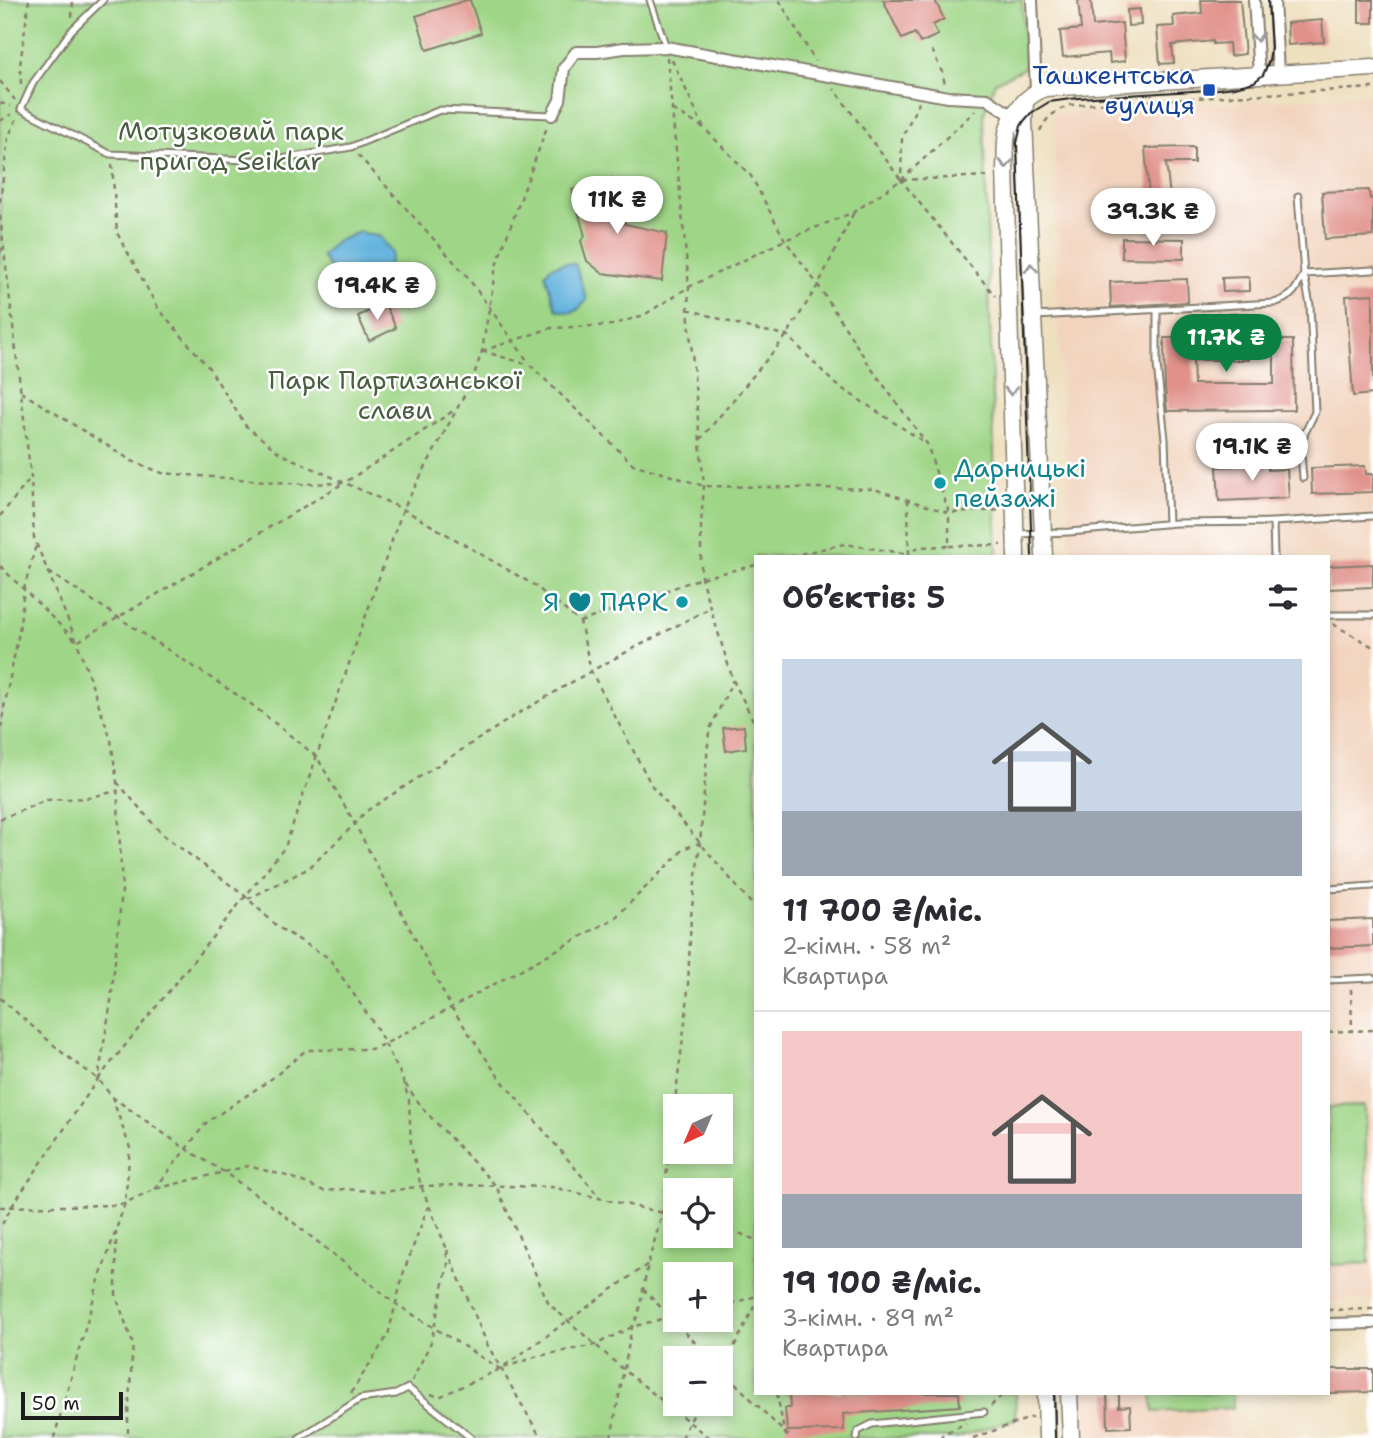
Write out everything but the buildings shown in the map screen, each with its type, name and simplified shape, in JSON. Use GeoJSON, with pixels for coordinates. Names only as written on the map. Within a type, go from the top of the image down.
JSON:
{"type":"FeatureCollection","features":[{"type":"Feature","properties":{"kind":"street"},"geometry":{"type":"LineString","coordinates":[[1032,0],[1031,96],[1024,121],[1044,555]]}},
{"type":"Feature","properties":{"kind":"street"},"geometry":{"type":"LineString","coordinates":[[1254,0],[1259,75]]}},
{"type":"Feature","properties":{"kind":"street"},"geometry":{"type":"LineString","coordinates":[[1274,0],[1278,73]]}},
{"type":"Feature","properties":{"kind":"street"},"geometry":{"type":"LineString","coordinates":[[552,115],[560,100],[564,68],[576,52],[666,47],[948,97],[987,99],[1013,116]]}},
{"type":"Feature","properties":{"kind":"street"},"geometry":{"type":"LineString","coordinates":[[1016,555],[1009,539],[1005,167],[1007,133],[1013,116],[1031,96],[1045,88],[1373,68]]}},
{"type":"Feature","properties":{"kind":"street"},"geometry":{"type":"LineString","coordinates":[[1330,1324],[1373,1323]]}},
{"type":"Feature","properties":{"kind":"street"},"geometry":{"type":"LineString","coordinates":[[1046,1395],[1047,1438]]}},
{"type":"Feature","properties":{"kind":"street"},"geometry":{"type":"LineString","coordinates":[[1069,1395],[1071,1438]]}},
{"type":"Feature","properties":{"kind":"lane"},"geometry":{"type":"LineString","coordinates":[[103,0],[71,31],[33,83],[21,108],[110,154],[271,161],[351,147],[440,110],[552,115]]}},
{"type":"Feature","properties":{"kind":"lane"},"geometry":{"type":"LineString","coordinates":[[650,0],[666,47]]}},
{"type":"Feature","properties":{"kind":"lane"},"geometry":{"type":"LineString","coordinates":[[1298,196],[1304,274],[1310,305],[1315,412],[1300,443],[1303,478]]}},
{"type":"Feature","properties":{"kind":"lane"},"geometry":{"type":"LineString","coordinates":[[1304,274],[1373,270]]}},
{"type":"Feature","properties":{"kind":"lane"},"geometry":{"type":"LineString","coordinates":[[1033,316],[1274,303],[1286,300],[1296,290],[1304,274]]}},
{"type":"Feature","properties":{"kind":"lane"},"geometry":{"type":"LineString","coordinates":[[1157,310],[1157,365],[1165,439],[1168,524]]}},
{"type":"Feature","properties":{"kind":"lane"},"geometry":{"type":"LineString","coordinates":[[1009,539],[1043,533],[1168,524],[1373,516]]}},
{"type":"Feature","properties":{"kind":"lane"},"geometry":{"type":"LineString","coordinates":[[1273,522],[1275,555]]}},
{"type":"Feature","properties":{"kind":"lane"},"geometry":{"type":"LineString","coordinates":[[1330,615],[1373,615]]}},
{"type":"Feature","properties":{"kind":"lane"},"geometry":{"type":"LineString","coordinates":[[1330,889],[1373,886]]}},
{"type":"Feature","properties":{"kind":"lane"},"geometry":{"type":"LineString","coordinates":[[1330,980],[1373,978]]}},
{"type":"Feature","properties":{"kind":"lane"},"geometry":{"type":"LineString","coordinates":[[299,1438],[360,1399],[396,1394],[408,1388],[471,1438]]}},
{"type":"Feature","properties":{"kind":"lane"},"geometry":{"type":"LineString","coordinates":[[857,1438],[858,1431],[872,1424],[984,1412]]}},
{"type":"Feature","properties":{"kind":"path"},"geometry":{"type":"LineString","coordinates":[[0,202],[8,138],[21,108],[20,65],[29,0]]}},
{"type":"Feature","properties":{"kind":"path"},"geometry":{"type":"LineString","coordinates":[[779,0],[824,76],[901,180],[999,302]]}},
{"type":"Feature","properties":{"kind":"path"},"geometry":{"type":"LineString","coordinates":[[666,47],[689,287],[688,309],[704,486],[701,578],[733,680],[754,722]]}},
{"type":"Feature","properties":{"kind":"path"},"geometry":{"type":"LineString","coordinates":[[666,47],[704,128]]}},
{"type":"Feature","properties":{"kind":"path"},"geometry":{"type":"LineString","coordinates":[[932,50],[942,72],[948,97]]}},
{"type":"Feature","properties":{"kind":"path"},"geometry":{"type":"LineString","coordinates":[[0,81],[21,108]]}},
{"type":"Feature","properties":{"kind":"path"},"geometry":{"type":"LineString","coordinates":[[1069,105],[1373,88]]}},
{"type":"Feature","properties":{"kind":"path"},"geometry":{"type":"LineString","coordinates":[[901,180],[902,138],[924,93]]}},
{"type":"Feature","properties":{"kind":"path"},"geometry":{"type":"LineString","coordinates":[[482,351],[551,328],[612,325],[644,315],[689,287],[785,240],[854,212],[901,180],[987,99]]}},
{"type":"Feature","properties":{"kind":"path"},"geometry":{"type":"LineString","coordinates":[[0,103],[21,108]]}},
{"type":"Feature","properties":{"kind":"path"},"geometry":{"type":"LineString","coordinates":[[0,121],[21,108]]}},
{"type":"Feature","properties":{"kind":"path"},"geometry":{"type":"LineString","coordinates":[[672,110],[704,128],[751,176],[785,240],[818,285],[871,368],[928,444],[949,513],[949,546]]}},
{"type":"Feature","properties":{"kind":"path"},"geometry":{"type":"LineString","coordinates":[[0,1228],[98,1079],[285,847],[402,509],[472,381],[482,351],[496,266],[552,115]]}},
{"type":"Feature","properties":{"kind":"path"},"geometry":{"type":"LineString","coordinates":[[351,147],[466,275],[530,365],[633,464],[704,486],[874,489],[949,513],[1002,510]]}},
{"type":"Feature","properties":{"kind":"path"},"geometry":{"type":"LineString","coordinates":[[110,154],[117,233],[158,308],[209,368],[246,426],[281,454],[402,509],[534,585],[580,622],[591,671],[652,786],[754,907]]}},
{"type":"Feature","properties":{"kind":"path"},"geometry":{"type":"LineString","coordinates":[[901,180],[993,176]]}},
{"type":"Feature","properties":{"kind":"path"},"geometry":{"type":"LineString","coordinates":[[700,440],[787,335],[818,285],[854,212]]}},
{"type":"Feature","properties":{"kind":"path"},"geometry":{"type":"LineString","coordinates":[[0,216],[31,478],[34,538],[77,642],[111,740],[117,782],[122,890],[111,1001],[98,1079]]}},
{"type":"Feature","properties":{"kind":"path"},"geometry":{"type":"LineString","coordinates":[[0,253],[3,241]]}},
{"type":"Feature","properties":{"kind":"path"},"geometry":{"type":"LineString","coordinates":[[688,309],[752,329],[787,335],[835,384],[928,444]]}},
{"type":"Feature","properties":{"kind":"path"},"geometry":{"type":"LineString","coordinates":[[482,351],[530,365]]}},
{"type":"Feature","properties":{"kind":"path"},"geometry":{"type":"LineString","coordinates":[[21,392],[132,461],[162,473],[302,484],[344,483]]}},
{"type":"Feature","properties":{"kind":"path"},"geometry":{"type":"LineString","coordinates":[[77,642],[344,483],[458,407]]}},
{"type":"Feature","properties":{"kind":"path"},"geometry":{"type":"LineString","coordinates":[[0,516],[31,478]]}},
{"type":"Feature","properties":{"kind":"path"},"geometry":{"type":"LineString","coordinates":[[908,500],[908,555]]}},
{"type":"Feature","properties":{"kind":"path"},"geometry":{"type":"LineString","coordinates":[[795,555],[844,544],[908,555],[918,547],[1009,539]]}},
{"type":"Feature","properties":{"kind":"path"},"geometry":{"type":"LineString","coordinates":[[0,738],[19,632],[23,589],[36,545]]}},
{"type":"Feature","properties":{"kind":"path"},"geometry":{"type":"LineString","coordinates":[[580,622],[701,578],[754,565]]}},
{"type":"Feature","properties":{"kind":"path"},"geometry":{"type":"LineString","coordinates":[[0,566],[77,642]]}},
{"type":"Feature","properties":{"kind":"path"},"geometry":{"type":"LineString","coordinates":[[47,570],[251,704],[317,757],[451,1007],[498,1076],[601,1199]]}},
{"type":"Feature","properties":{"kind":"path"},"geometry":{"type":"LineString","coordinates":[[246,897],[309,868],[365,812],[519,713],[591,671],[710,608]]}},
{"type":"Feature","properties":{"kind":"path"},"geometry":{"type":"LineString","coordinates":[[1330,622],[1373,647]]}},
{"type":"Feature","properties":{"kind":"path"},"geometry":{"type":"LineString","coordinates":[[611,1438],[632,1327],[638,1315],[662,1214],[687,1007],[691,916],[709,731],[733,680]]}},
{"type":"Feature","properties":{"kind":"path"},"geometry":{"type":"LineString","coordinates":[[117,782],[162,834],[246,897],[278,927],[329,958],[376,1027],[409,1100],[411,1146],[421,1186],[488,1346],[541,1438]]}},
{"type":"Feature","properties":{"kind":"path"},"geometry":{"type":"LineString","coordinates":[[0,819],[47,800],[86,798],[117,791]]}},
{"type":"Feature","properties":{"kind":"path"},"geometry":{"type":"LineString","coordinates":[[155,1189],[206,1123],[274,1077],[306,1050],[371,1049],[385,1044],[615,918],[685,848],[700,844]]}},
{"type":"Feature","properties":{"kind":"path"},"geometry":{"type":"LineString","coordinates":[[1351,979],[1352,1031]]}},
{"type":"Feature","properties":{"kind":"path"},"geometry":{"type":"LineString","coordinates":[[0,998],[64,1054],[98,1079],[112,1097],[280,1212],[396,1304],[500,1369]]}},
{"type":"Feature","properties":{"kind":"path"},"geometry":{"type":"LineString","coordinates":[[1330,1032],[1373,1030]]}},
{"type":"Feature","properties":{"kind":"path"},"geometry":{"type":"LineString","coordinates":[[403,1082],[425,1111],[496,1186],[550,1304],[624,1370],[709,1438]]}},
{"type":"Feature","properties":{"kind":"path"},"geometry":{"type":"LineString","coordinates":[[54,1438],[98,1283],[125,1203],[130,1148],[112,1097]]}},
{"type":"Feature","properties":{"kind":"path"},"geometry":{"type":"LineString","coordinates":[[0,1207],[116,1205],[155,1189],[248,1166],[291,1177],[324,1191],[344,1189],[385,1192],[421,1186],[552,1187],[662,1214]]}},
{"type":"Feature","properties":{"kind":"path"},"geometry":{"type":"LineString","coordinates":[[340,1411],[388,1335],[404,1271],[429,1205]]}},
{"type":"Feature","properties":{"kind":"path"},"geometry":{"type":"LineString","coordinates":[[117,1228],[116,1296],[133,1344],[128,1438]]}},
{"type":"Feature","properties":{"kind":"path"},"geometry":{"type":"LineString","coordinates":[[733,1231],[754,1239]]}},
{"type":"Feature","properties":{"kind":"path"},"geometry":{"type":"LineString","coordinates":[[446,1247],[448,1265],[432,1342],[408,1388],[439,1397],[500,1369],[538,1356],[595,1345],[632,1327],[663,1318]]}},
{"type":"Feature","properties":{"kind":"path"},"geometry":{"type":"LineString","coordinates":[[500,1369],[648,1264]]}},
{"type":"Feature","properties":{"kind":"path"},"geometry":{"type":"LineString","coordinates":[[643,1289],[663,1309]]}},
{"type":"Feature","properties":{"kind":"path"},"geometry":{"type":"LineString","coordinates":[[733,1303],[754,1297]]}},
{"type":"Feature","properties":{"kind":"path"},"geometry":{"type":"LineString","coordinates":[[733,1349],[754,1307]]}},
{"type":"Feature","properties":{"kind":"path"},"geometry":{"type":"LineString","coordinates":[[1330,1310],[1373,1309]]}},
{"type":"Feature","properties":{"kind":"path"},"geometry":{"type":"LineString","coordinates":[[685,1332],[699,1346]]}},
{"type":"Feature","properties":{"kind":"path"},"geometry":{"type":"LineString","coordinates":[[733,1382],[790,1438]]}},
{"type":"Feature","properties":{"kind":"path"},"geometry":{"type":"LineString","coordinates":[[777,1395],[784,1432]]}},
{"type":"Feature","properties":{"kind":"path"},"geometry":{"type":"LineString","coordinates":[[973,1438],[1046,1412]]}},
{"type":"Feature","properties":{"kind":"path"},"geometry":{"type":"LineString","coordinates":[[682,1438],[693,1416]]}},
{"type":"Feature","properties":{"kind":"shaded area"},"geometry":{"type":"Polygon","coordinates":[[[1373,94],[1373,1025],[1330,1027],[1330,555],[1071,555],[1058,315],[1054,114],[1373,94]]]}},
{"type":"Feature","properties":{"kind":"shaded area"},"geometry":{"type":"Polygon","coordinates":[[[1373,1034],[1373,1300],[1330,1301],[1330,1036],[1373,1034]]]}},
{"type":"Feature","properties":{"kind":"shaded area"},"geometry":{"type":"Polygon","coordinates":[[[1081,1395],[1227,1395],[1229,1438],[1083,1438],[1081,1395]]]}},
{"type":"Feature","properties":{"kind":"green space","name":"Парк Партизанської слави"},"geometry":{"type":"Polygon","coordinates":[[[0,0],[1022,0],[1025,68],[995,82],[984,114],[997,555],[754,555],[754,1395],[1016,1395],[1015,1419],[956,1438],[0,1438],[0,0]]]}},
{"type":"Feature","properties":{"kind":"green space"},"geometry":{"type":"Polygon","coordinates":[[[1365,1106],[1369,1263],[1330,1265],[1330,1107],[1365,1106]]]}},
{"type":"Feature","properties":{"kind":"green space"},"geometry":{"type":"Polygon","coordinates":[[[1152,1395],[1233,1395],[1233,1408],[1153,1412],[1152,1395]]]}},
{"type":"Feature","properties":{"kind":"water"},"geometry":{"type":"Polygon","coordinates":[[[359,232],[380,237],[392,253],[388,269],[378,277],[340,282],[322,256],[335,242],[359,232]]]}},
{"type":"Feature","properties":{"kind":"water"},"geometry":{"type":"Polygon","coordinates":[[[563,263],[575,264],[587,300],[574,312],[556,309],[545,274],[551,267],[563,263]]]}},
{"type":"Feature","properties":{"kind":"tram line"},"geometry":{"type":"LineString","coordinates":[[1032,555],[1017,143],[1021,126],[1031,113],[1049,102],[1209,90],[1254,82],[1263,75],[1269,61],[1271,47],[1268,0]]}},
{"type":"Feature","properties":{"kind":"tram line"},"geometry":{"type":"LineString","coordinates":[[1054,1395],[1055,1438]]}},
{"type":"Feature","properties":{"kind":"place","name":"Ташкентська вулиця"},"geometry":{"type":"Point","coordinates":[1209,90]}},
{"type":"Feature","properties":{"kind":"place","name":"Дарницькі пейзажі"},"geometry":{"type":"Point","coordinates":[940,483]}},
{"type":"Feature","properties":{"kind":"place","name":"Я ♥ ПАРК"},"geometry":{"type":"Point","coordinates":[682,602]}},
{"type":"Feature","properties":{"kind":"park label","name":"Мотузковий парк пригод Seiklar"},"geometry":{"type":"Point","coordinates":[231,146]}}]}
